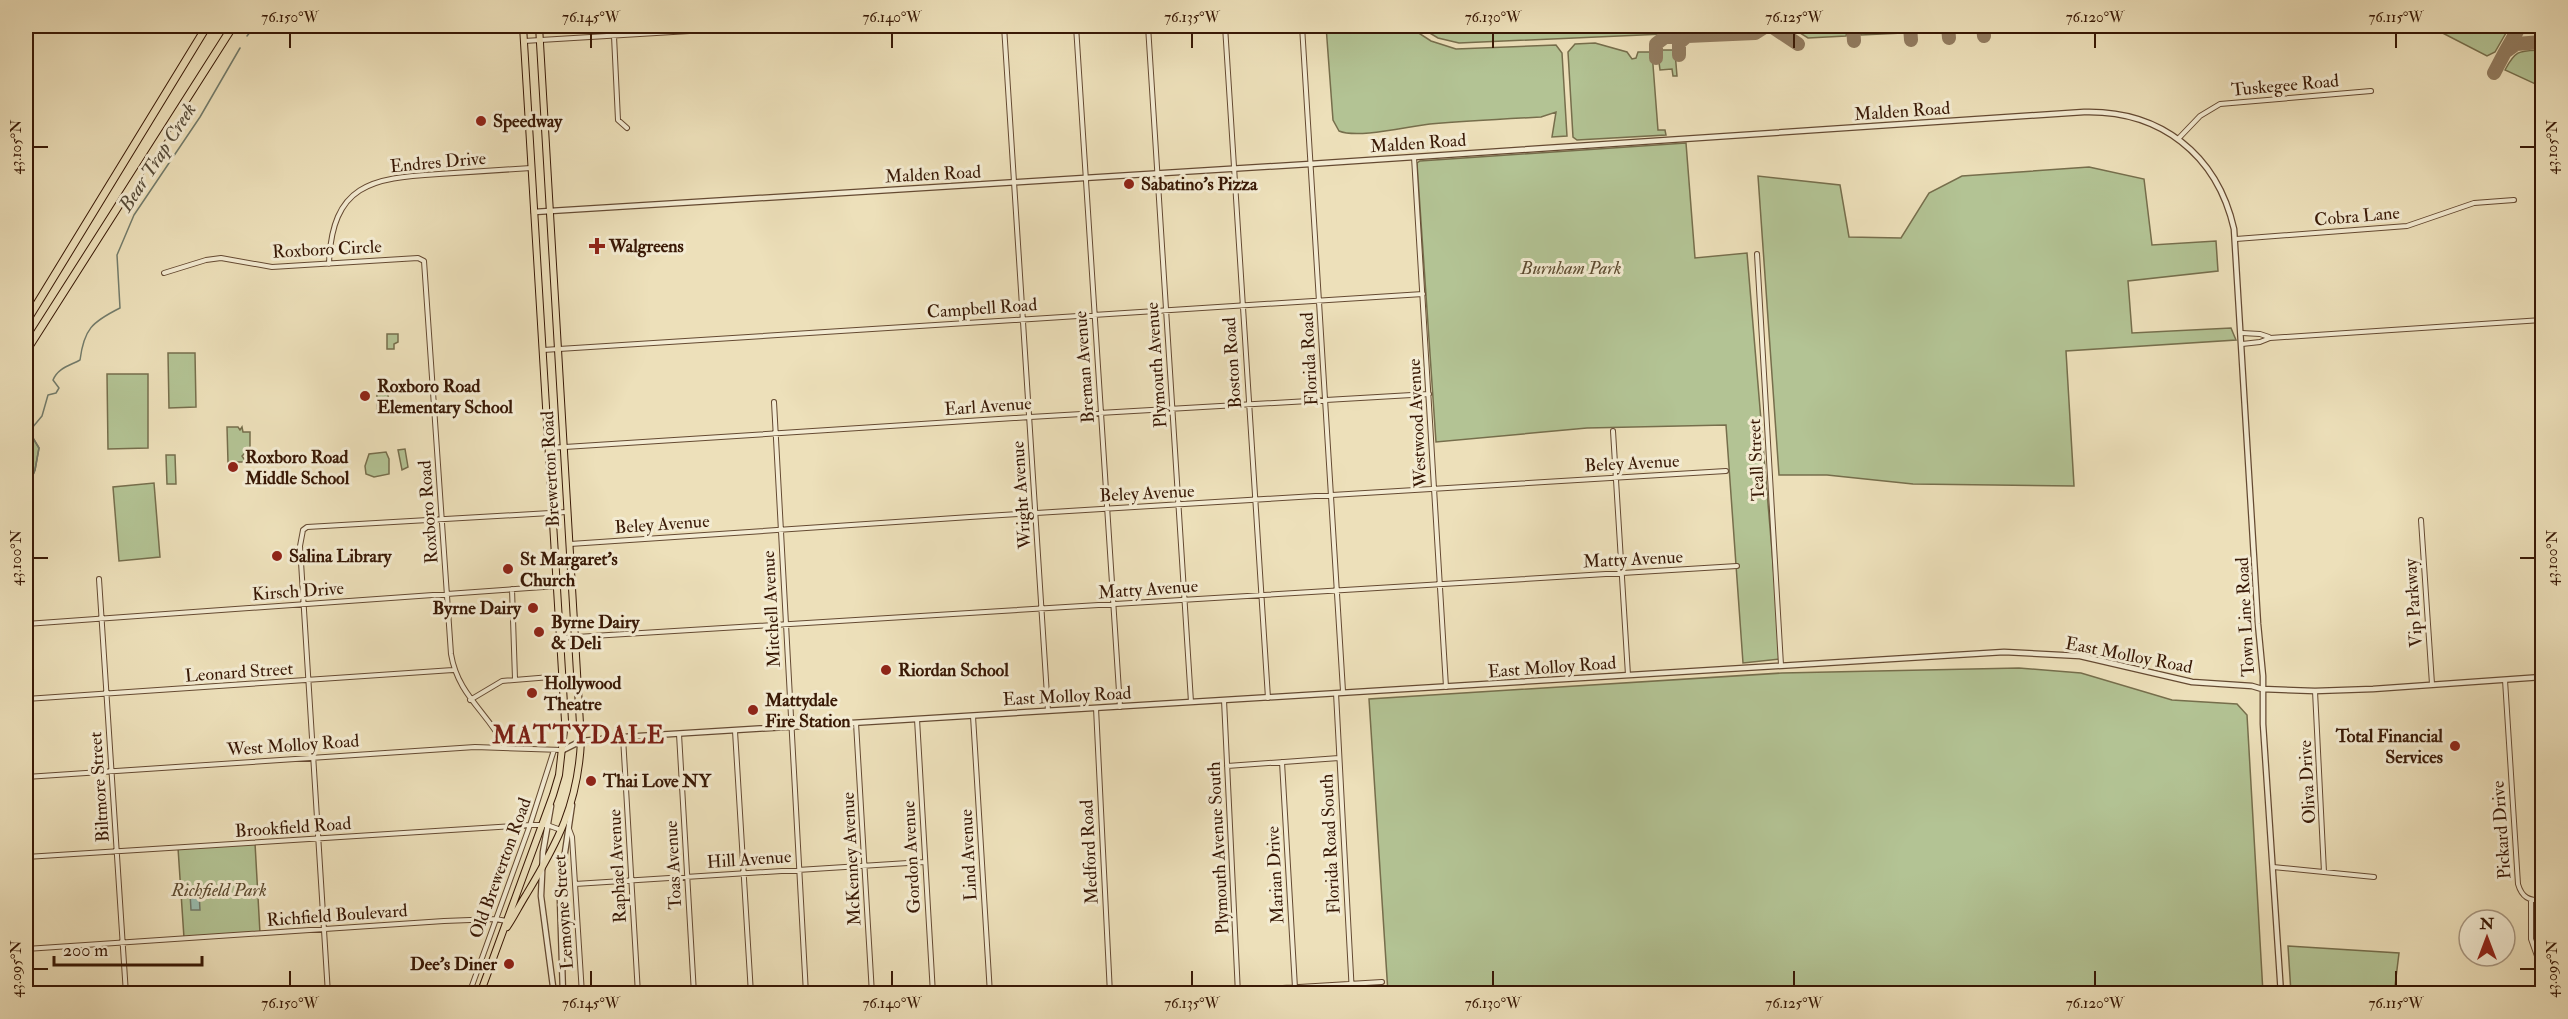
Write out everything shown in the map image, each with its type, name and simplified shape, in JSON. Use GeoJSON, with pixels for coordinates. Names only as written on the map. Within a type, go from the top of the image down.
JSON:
{"type":"FeatureCollection","features":[{"type":"Feature","properties":{"kind":"highway"},"geometry":{"type":"LineString","coordinates":[[26,322],[188,55],[209,26]]}},
{"type":"Feature","properties":{"kind":"highway"},"geometry":{"type":"LineString","coordinates":[[26,351],[234,26]]}},
{"type":"Feature","properties":{"kind":"main road","name":"Brewerton Road"},"geometry":{"type":"LineString","coordinates":[[480,993],[545,825],[563,750],[565,722],[523,26]]}},
{"type":"Feature","properties":{"kind":"main road","name":"Brewerton Road"},"geometry":{"type":"LineString","coordinates":[[505,930],[566,829],[579,768],[581,741],[539,26]]}},
{"type":"Feature","properties":{"kind":"street"},"geometry":{"type":"LineString","coordinates":[[524,41],[772,26]]}},
{"type":"Feature","properties":{"kind":"street","name":"Wright Avenue"},"geometry":{"type":"LineString","coordinates":[[1004,26],[1048,711]]}},
{"type":"Feature","properties":{"kind":"street","name":"Breman Avenue"},"geometry":{"type":"LineString","coordinates":[[1076,26],[1120,707]]}},
{"type":"Feature","properties":{"kind":"street","name":"Plymouth Avenue"},"geometry":{"type":"LineString","coordinates":[[1148,26],[1191,702]]}},
{"type":"Feature","properties":{"kind":"street","name":"Boston Road"},"geometry":{"type":"LineString","coordinates":[[1225,26],[1268,698]]}},
{"type":"Feature","properties":{"kind":"street","name":"Florida Road"},"geometry":{"type":"LineString","coordinates":[[1302,26],[1343,691]]}},
{"type":"Feature","properties":{"kind":"street"},"geometry":{"type":"LineString","coordinates":[[614,36],[618,120],[627,128]]}},
{"type":"Feature","properties":{"kind":"street","name":"Tuskegee Road"},"geometry":{"type":"LineString","coordinates":[[2178,139],[2200,116],[2220,104],[2371,91]]}},
{"type":"Feature","properties":{"kind":"street","name":"Malden Road"},"geometry":{"type":"LineString","coordinates":[[534,212],[1234,169],[2084,112],[2118,113],[2133,117],[2162,128],[2178,139],[2205,165],[2217,182],[2231,213],[2236,239]]}},
{"type":"Feature","properties":{"kind":"street","name":"Westwood Avenue"},"geometry":{"type":"LineString","coordinates":[[1414,157],[1446,687]]}},
{"type":"Feature","properties":{"kind":"street","name":"Endres Drive"},"geometry":{"type":"LineString","coordinates":[[329,264],[331,232],[335,222],[352,197],[369,184],[395,177],[531,168]]}},
{"type":"Feature","properties":{"kind":"street","name":"Cobra Lane"},"geometry":{"type":"LineString","coordinates":[[2236,239],[2407,226],[2474,203],[2514,200]]}},
{"type":"Feature","properties":{"kind":"street","name":"Town Line Road"},"geometry":{"type":"LineString","coordinates":[[2236,239],[2262,689],[2262,724],[2281,993]]}},
{"type":"Feature","properties":{"kind":"street","name":"Teall Street"},"geometry":{"type":"LineString","coordinates":[[1757,254],[1781,665]]}},
{"type":"Feature","properties":{"kind":"street","name":"Roxboro Circle"},"geometry":{"type":"LineString","coordinates":[[164,273],[220,258],[273,267],[418,258],[423,260]]}},
{"type":"Feature","properties":{"kind":"street","name":"Roxboro Road"},"geometry":{"type":"LineString","coordinates":[[423,260],[426,267],[441,520],[453,670],[470,700],[505,747]]}},
{"type":"Feature","properties":{"kind":"street","name":"Campbell Road"},"geometry":{"type":"LineString","coordinates":[[542,350],[1423,294]]}},
{"type":"Feature","properties":{"kind":"street"},"geometry":{"type":"LineString","coordinates":[[2242,344],[2260,342],[2270,338],[2542,320]]}},
{"type":"Feature","properties":{"kind":"street"},"geometry":{"type":"LineString","coordinates":[[2241,333],[2260,334],[2270,338]]}},
{"type":"Feature","properties":{"kind":"street","name":"Earl Avenue"},"geometry":{"type":"LineString","coordinates":[[548,448],[1429,394]]}},
{"type":"Feature","properties":{"kind":"street","name":"Mitchell Avenue"},"geometry":{"type":"LineString","coordinates":[[774,402],[806,993]]}},
{"type":"Feature","properties":{"kind":"street"},"geometry":{"type":"LineString","coordinates":[[1613,431],[1628,675]]}},
{"type":"Feature","properties":{"kind":"street","name":"Beley Avenue"},"geometry":{"type":"LineString","coordinates":[[569,544],[1726,471]]}},
{"type":"Feature","properties":{"kind":"street"},"geometry":{"type":"LineString","coordinates":[[328,993],[300,546],[303,530],[307,527],[567,512]]}},
{"type":"Feature","properties":{"kind":"street","name":"Vip Parkway"},"geometry":{"type":"LineString","coordinates":[[2421,520],[2432,684]]}},
{"type":"Feature","properties":{"kind":"street","name":"Matty Avenue"},"geometry":{"type":"LineString","coordinates":[[560,638],[1737,566]]}},
{"type":"Feature","properties":{"kind":"street","name":"Biltmore Street"},"geometry":{"type":"LineString","coordinates":[[99,579],[126,993]]}},
{"type":"Feature","properties":{"kind":"street","name":"Kirsch Drive"},"geometry":{"type":"LineString","coordinates":[[26,624],[572,585]]}},
{"type":"Feature","properties":{"kind":"street"},"geometry":{"type":"LineString","coordinates":[[512,589],[515,680]]}},
{"type":"Feature","properties":{"kind":"street","name":"East Molloy Road"},"geometry":{"type":"LineString","coordinates":[[563,750],[581,741],[679,734],[1268,698],[1343,691],[1446,687],[2004,652],[2080,656],[2192,682],[2252,686],[2262,689],[2315,691],[2542,677]]}},
{"type":"Feature","properties":{"kind":"street","name":"Leonard Street"},"geometry":{"type":"LineString","coordinates":[[26,699],[453,670]]}},
{"type":"Feature","properties":{"kind":"street"},"geometry":{"type":"LineString","coordinates":[[470,700],[495,683],[563,676]]}},
{"type":"Feature","properties":{"kind":"street","name":"Pickard Drive"},"geometry":{"type":"LineString","coordinates":[[2505,680],[2518,884],[2521,893],[2531,900],[2531,939],[2542,970]]}},
{"type":"Feature","properties":{"kind":"street","name":"Oliva Drive"},"geometry":{"type":"LineString","coordinates":[[2315,691],[2324,873]]}},
{"type":"Feature","properties":{"kind":"street","name":"Florida Road South"},"geometry":{"type":"LineString","coordinates":[[1336,693],[1352,993]]}},
{"type":"Feature","properties":{"kind":"street","name":"Plymouth Avenue South"},"geometry":{"type":"LineString","coordinates":[[1224,700],[1238,992]]}},
{"type":"Feature","properties":{"kind":"street","name":"Medford Road"},"geometry":{"type":"LineString","coordinates":[[1096,708],[1110,993]]}},
{"type":"Feature","properties":{"kind":"street","name":"Lind Avenue"},"geometry":{"type":"LineString","coordinates":[[973,716],[990,993]]}},
{"type":"Feature","properties":{"kind":"street","name":"Gordon Avenue"},"geometry":{"type":"LineString","coordinates":[[917,719],[933,993]]}},
{"type":"Feature","properties":{"kind":"street","name":"McKenney Avenue"},"geometry":{"type":"LineString","coordinates":[[856,723],[873,993]]}},
{"type":"Feature","properties":{"kind":"street"},"geometry":{"type":"LineString","coordinates":[[735,731],[751,993]]}},
{"type":"Feature","properties":{"kind":"street","name":"Toas Avenue"},"geometry":{"type":"LineString","coordinates":[[679,734],[694,993]]}},
{"type":"Feature","properties":{"kind":"street","name":"Raphael Avenue"},"geometry":{"type":"LineString","coordinates":[[623,738],[638,993]]}},
{"type":"Feature","properties":{"kind":"street","name":"West Molloy Road"},"geometry":{"type":"LineString","coordinates":[[26,777],[475,747],[563,750]]}},
{"type":"Feature","properties":{"kind":"street","name":"Old Brewerton Road"},"geometry":{"type":"LineString","coordinates":[[468,993],[530,825],[554,750]]}},
{"type":"Feature","properties":{"kind":"street"},"geometry":{"type":"LineString","coordinates":[[1227,766],[1339,758]]}},
{"type":"Feature","properties":{"kind":"street","name":"Marian Drive"},"geometry":{"type":"LineString","coordinates":[[1282,762],[1295,988]]}},
{"type":"Feature","properties":{"kind":"street","name":"Brookfield Road"},"geometry":{"type":"LineString","coordinates":[[26,857],[530,825],[566,829]]}},
{"type":"Feature","properties":{"kind":"street"},"geometry":{"type":"LineString","coordinates":[[545,825],[541,871],[542,908],[554,993]]}},
{"type":"Feature","properties":{"kind":"street"},"geometry":{"type":"LineString","coordinates":[[563,993],[560,900],[566,829]]}},
{"type":"Feature","properties":{"kind":"street","name":"Lemoyne Street"},"geometry":{"type":"LineString","coordinates":[[566,829],[572,837],[582,993]]}},
{"type":"Feature","properties":{"kind":"street","name":"Hill Avenue"},"geometry":{"type":"LineString","coordinates":[[575,884],[924,862]]}},
{"type":"Feature","properties":{"kind":"street"},"geometry":{"type":"LineString","coordinates":[[2273,867],[2374,877]]}},
{"type":"Feature","properties":{"kind":"street"},"geometry":{"type":"LineString","coordinates":[[2531,900],[2542,901]]}},
{"type":"Feature","properties":{"kind":"street","name":"Richfield Boulevard"},"geometry":{"type":"LineString","coordinates":[[26,949],[496,919],[507,921]]}},
{"type":"Feature","properties":{"kind":"street"},"geometry":{"type":"LineString","coordinates":[[1185,993],[1238,992],[1383,982]]}},
{"type":"Feature","properties":{"kind":"green space"},"geometry":{"type":"Polygon","coordinates":[[[1326,26],[1408,26],[1431,41],[1456,49],[1556,45],[1562,53],[1567,136],[1552,137],[1556,112],[1541,117],[1430,124],[1371,133],[1358,134],[1339,131],[1333,120],[1326,26]]]}},
{"type":"Feature","properties":{"kind":"green space"},"geometry":{"type":"Polygon","coordinates":[[[1418,26],[1731,26],[1731,31],[1459,43],[1438,38],[1418,26]]]}},
{"type":"Feature","properties":{"kind":"green space"},"geometry":{"type":"Polygon","coordinates":[[[1789,26],[1848,26],[1846,36],[1808,38],[1789,26]]]}},
{"type":"Feature","properties":{"kind":"green space"},"geometry":{"type":"Polygon","coordinates":[[[1859,26],[1905,26],[1905,31],[1903,33],[1861,35],[1859,26]]]}},
{"type":"Feature","properties":{"kind":"green space"},"geometry":{"type":"Polygon","coordinates":[[[1916,26],[1945,26],[1944,32],[1918,33],[1916,26]]]}},
{"type":"Feature","properties":{"kind":"green space"},"geometry":{"type":"Polygon","coordinates":[[[1989,26],[2076,26],[1992,29],[1989,26]]]}},
{"type":"Feature","properties":{"kind":"green space"},"geometry":{"type":"Polygon","coordinates":[[[2429,26],[2510,26],[2495,52],[2487,56],[2429,26]]]}},
{"type":"Feature","properties":{"kind":"green space"},"geometry":{"type":"Polygon","coordinates":[[[1595,43],[1627,52],[1632,59],[1636,58],[1638,52],[1652,52],[1658,130],[1665,130],[1666,135],[1577,140],[1573,137],[1568,52],[1575,44],[1595,43]]]}},
{"type":"Feature","properties":{"kind":"green space"},"geometry":{"type":"Polygon","coordinates":[[[1662,50],[1675,52],[1677,76],[1673,76],[1672,69],[1660,70],[1658,54],[1662,50]]]}},
{"type":"Feature","properties":{"kind":"green space"},"geometry":{"type":"Polygon","coordinates":[[[2542,50],[2542,87],[2505,70],[2512,58],[2519,52],[2542,50]]]}},
{"type":"Feature","properties":{"kind":"green space","name":"Burnham Park"},"geometry":{"type":"Polygon","coordinates":[[[1686,143],[1695,258],[1747,253],[1781,659],[1743,663],[1726,425],[1587,428],[1436,442],[1417,163],[1686,143]]]}},
{"type":"Feature","properties":{"kind":"green space"},"geometry":{"type":"Polygon","coordinates":[[[2089,167],[2144,179],[2152,245],[2216,241],[2218,271],[2128,281],[2132,333],[2231,328],[2236,340],[2066,351],[2074,486],[1913,484],[1827,475],[1779,475],[1758,176],[1840,185],[1849,237],[1901,238],[1929,193],[1962,176],[2089,167]]]}},
{"type":"Feature","properties":{"kind":"green space"},"geometry":{"type":"Polygon","coordinates":[[[387,334],[398,334],[398,342],[394,344],[394,349],[387,349],[387,334]]]}},
{"type":"Feature","properties":{"kind":"green space"},"geometry":{"type":"Polygon","coordinates":[[[168,353],[195,353],[196,407],[169,408],[168,353]]]}},
{"type":"Feature","properties":{"kind":"green space"},"geometry":{"type":"Polygon","coordinates":[[[107,374],[148,374],[148,448],[108,449],[107,374]]]}},
{"type":"Feature","properties":{"kind":"green space"},"geometry":{"type":"Polygon","coordinates":[[[377,391],[388,391],[388,409],[377,409],[377,391]]]}},
{"type":"Feature","properties":{"kind":"green space"},"geometry":{"type":"Polygon","coordinates":[[[227,427],[238,427],[240,430],[242,427],[243,432],[250,432],[250,456],[245,453],[242,456],[246,462],[228,462],[227,427]]]}},
{"type":"Feature","properties":{"kind":"green space"},"geometry":{"type":"Polygon","coordinates":[[[26,434],[33,438],[39,448],[35,470],[26,492],[26,434]]]}},
{"type":"Feature","properties":{"kind":"green space"},"geometry":{"type":"Polygon","coordinates":[[[405,449],[408,467],[402,470],[398,450],[405,449]]]}},
{"type":"Feature","properties":{"kind":"green space"},"geometry":{"type":"Polygon","coordinates":[[[386,452],[389,459],[389,474],[374,477],[366,474],[365,466],[369,454],[386,452]]]}},
{"type":"Feature","properties":{"kind":"green space"},"geometry":{"type":"Polygon","coordinates":[[[166,455],[175,455],[176,484],[167,484],[166,455]]]}},
{"type":"Feature","properties":{"kind":"green space"},"geometry":{"type":"Polygon","coordinates":[[[154,483],[160,557],[119,561],[113,487],[154,483]]]}},
{"type":"Feature","properties":{"kind":"green space"},"geometry":{"type":"Polygon","coordinates":[[[2019,668],[2081,673],[2172,700],[2237,704],[2247,715],[2263,993],[1388,993],[1369,699],[1782,673],[2019,668]]]}},
{"type":"Feature","properties":{"kind":"green space","name":"Richfield Park"},"geometry":{"type":"Polygon","coordinates":[[[255,843],[260,933],[184,938],[178,848],[255,843]]]}},
{"type":"Feature","properties":{"kind":"green space"},"geometry":{"type":"Polygon","coordinates":[[[2288,946],[2399,953],[2395,986],[2452,993],[2291,993],[2288,946]]]}},
{"type":"Feature","properties":{"kind":"shaded area"},"geometry":{"type":"Polygon","coordinates":[[[199,892],[200,910],[191,910],[190,893],[199,892]]]}},
{"type":"Feature","properties":{"kind":"waterway","name":"Bear Trap Creek"},"geometry":{"type":"LineString","coordinates":[[247,36],[255,26]]}},
{"type":"Feature","properties":{"kind":"waterway","name":"Bear Trap Creek"},"geometry":{"type":"LineString","coordinates":[[26,492],[35,470],[39,448],[33,438],[32,428],[42,416],[48,395],[56,393],[59,388],[53,380],[61,370],[80,360],[84,341],[96,322],[120,308],[117,255],[134,215],[200,117],[240,48]]}},
{"type":"Feature","properties":{"kind":"taxiway"},"geometry":{"type":"LineString","coordinates":[[1656,58],[1656,44],[1665,37],[1755,33],[1766,26]]}},
{"type":"Feature","properties":{"kind":"taxiway"},"geometry":{"type":"LineString","coordinates":[[1771,26],[1798,44]]}},
{"type":"Feature","properties":{"kind":"taxiway"},"geometry":{"type":"LineString","coordinates":[[1853,26],[1854,41]]}},
{"type":"Feature","properties":{"kind":"taxiway"},"geometry":{"type":"LineString","coordinates":[[1910,26],[1911,40]]}},
{"type":"Feature","properties":{"kind":"taxiway"},"geometry":{"type":"LineString","coordinates":[[1948,26],[1949,38]]}},
{"type":"Feature","properties":{"kind":"taxiway"},"geometry":{"type":"LineString","coordinates":[[1983,26],[1984,36]]}},
{"type":"Feature","properties":{"kind":"taxiway"},"geometry":{"type":"LineString","coordinates":[[2520,26],[2505,52],[2516,44],[2542,42]]}},
{"type":"Feature","properties":{"kind":"taxiway"},"geometry":{"type":"LineString","coordinates":[[1679,55],[1679,43],[1687,36]]}},
{"type":"Feature","properties":{"kind":"taxiway"},"geometry":{"type":"LineString","coordinates":[[2494,73],[2505,52]]}},
{"type":"Feature","properties":{"kind":"place","name":"Speedway"},"geometry":{"type":"Point","coordinates":[481,121]}},
{"type":"Feature","properties":{"kind":"place","name":"Sabatino's Pizza"},"geometry":{"type":"Point","coordinates":[1129,184]}},
{"type":"Feature","properties":{"kind":"place","name":"Walgreens"},"geometry":{"type":"Point","coordinates":[597,246]}},
{"type":"Feature","properties":{"kind":"place","name":"Roxboro Road Elementary School"},"geometry":{"type":"Point","coordinates":[365,396]}},
{"type":"Feature","properties":{"kind":"place","name":"Roxboro Road Middle School"},"geometry":{"type":"Point","coordinates":[233,467]}},
{"type":"Feature","properties":{"kind":"place","name":"Salina Library"},"geometry":{"type":"Point","coordinates":[277,556]}},
{"type":"Feature","properties":{"kind":"place","name":"St Margaret's Church"},"geometry":{"type":"Point","coordinates":[508,569]}},
{"type":"Feature","properties":{"kind":"place","name":"Byrne Dairy"},"geometry":{"type":"Point","coordinates":[533,608]}},
{"type":"Feature","properties":{"kind":"place","name":"Byrne Dairy & Deli"},"geometry":{"type":"Point","coordinates":[539,632]}},
{"type":"Feature","properties":{"kind":"place","name":"Riordan School"},"geometry":{"type":"Point","coordinates":[886,670]}},
{"type":"Feature","properties":{"kind":"place","name":"Hollywood Theatre"},"geometry":{"type":"Point","coordinates":[532,693]}},
{"type":"Feature","properties":{"kind":"place","name":"Mattydale Fire Station"},"geometry":{"type":"Point","coordinates":[753,710]}},
{"type":"Feature","properties":{"kind":"place","name":"Total Financial Services"},"geometry":{"type":"Point","coordinates":[2455,746]}},
{"type":"Feature","properties":{"kind":"place","name":"Thai Love NY"},"geometry":{"type":"Point","coordinates":[591,781]}},
{"type":"Feature","properties":{"kind":"place","name":"Dee's Diner"},"geometry":{"type":"Point","coordinates":[509,964]}},
{"type":"Feature","properties":{"kind":"district","name":"MATTYDALE"},"geometry":{"type":"Point","coordinates":[579,735]}}]}
